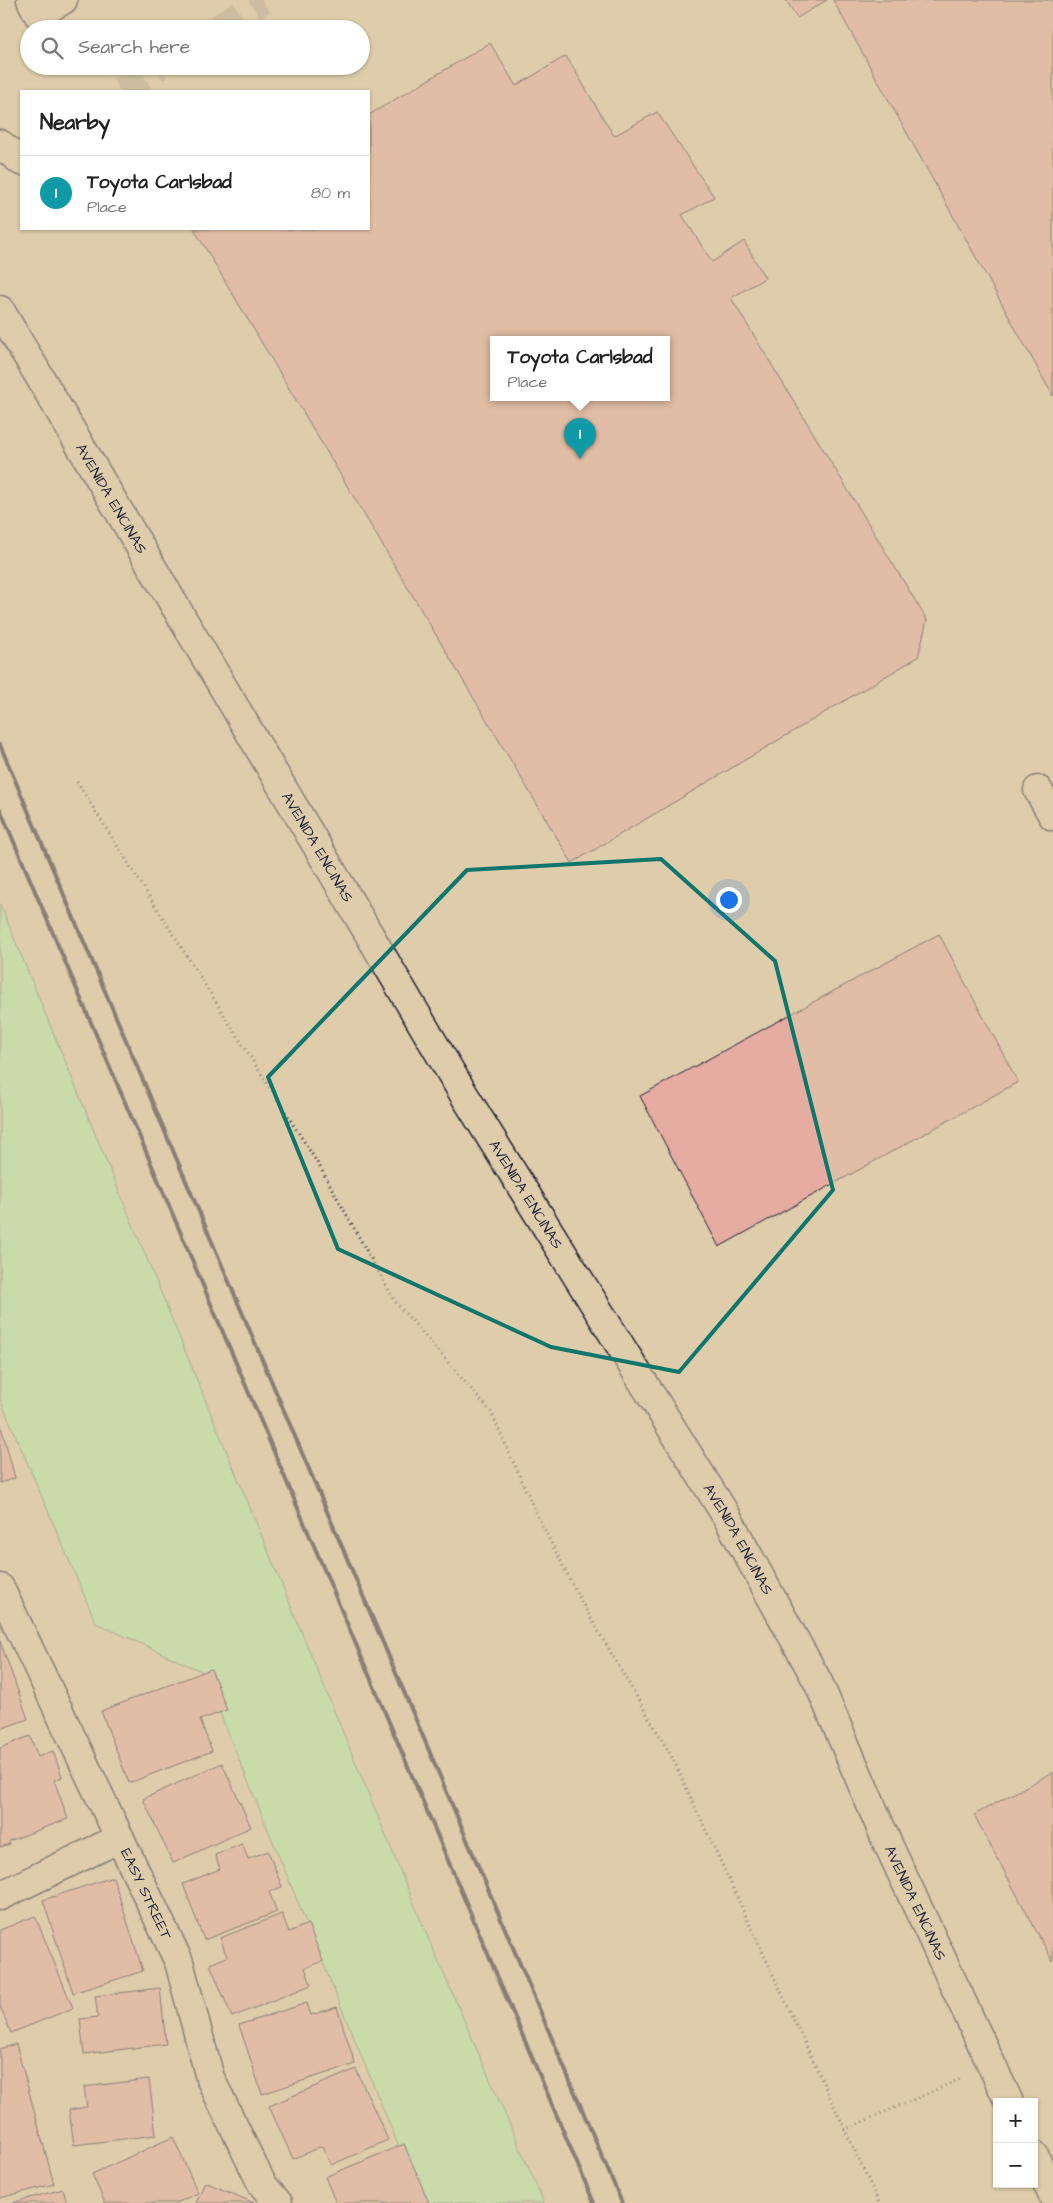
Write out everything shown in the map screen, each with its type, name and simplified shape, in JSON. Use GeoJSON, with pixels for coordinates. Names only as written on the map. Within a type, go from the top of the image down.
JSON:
{"type":"FeatureCollection","features":[{"type":"Feature","properties":{"kind":"street"},"geometry":{"type":"LineString","coordinates":[[31,0],[38,14],[63,0]]}},
{"type":"Feature","properties":{"kind":"street","name":"AVENIDA ENCINAS"},"geometry":{"type":"LineString","coordinates":[[0,310],[463,1093],[727,1517],[818,1682],[887,1842],[1007,2098]]}},
{"type":"Feature","properties":{"kind":"street"},"geometry":{"type":"LineString","coordinates":[[1038,790],[1053,816]]}},
{"type":"Feature","properties":{"kind":"street","name":"EASY STREET"},"geometry":{"type":"LineString","coordinates":[[0,1588],[179,1962],[210,2078],[262,2184],[278,2203]]}},
{"type":"Feature","properties":{"kind":"street"},"geometry":{"type":"LineString","coordinates":[[0,1896],[120,1838]]}},
{"type":"Feature","properties":{"kind":"street"},"geometry":{"type":"LineString","coordinates":[[1038,2164],[1053,2196]]}},
{"type":"Feature","properties":{"kind":"path"},"geometry":{"type":"LineString","coordinates":[[77,782],[320,1167],[394,1300],[491,1412],[538,1517],[582,1603],[673,1759],[879,2203]]}},
{"type":"Feature","properties":{"kind":"path"},"geometry":{"type":"LineString","coordinates":[[844,2130],[992,2065]]}},
{"type":"Feature","properties":{"kind":"highlighted area"},"geometry":{"type":"Polygon","coordinates":[[[661,859],[775,961],[833,1190],[679,1372],[551,1347],[338,1249],[268,1077],[467,870],[661,859]]]}},
{"type":"Feature","properties":{"kind":"green space"},"geometry":{"type":"Polygon","coordinates":[[[0,904],[429,1940],[544,2203],[422,2203],[203,1672],[96,1623],[0,1399],[0,904]]]}},
{"type":"Feature","properties":{"kind":"building"},"geometry":{"type":"Polygon","coordinates":[[[786,0],[827,0],[797,18],[786,0]]]}},
{"type":"Feature","properties":{"kind":"building"},"geometry":{"type":"Polygon","coordinates":[[[833,0],[1051,0],[1053,2],[1053,396],[833,0]]]}},
{"type":"Feature","properties":{"kind":"building"},"geometry":{"type":"Polygon","coordinates":[[[490,43],[516,86],[566,56],[614,136],[657,112],[714,197],[682,215],[712,262],[744,241],[765,278],[731,298],[927,620],[918,657],[572,863],[195,230],[370,230],[370,114],[490,43]]]}},
{"type":"Feature","properties":{"kind":"building"},"geometry":{"type":"Polygon","coordinates":[[[939,934],[1018,1082],[719,1247],[640,1096],[939,934]]]}},
{"type":"Feature","properties":{"kind":"building"},"geometry":{"type":"Polygon","coordinates":[[[0,1422],[15,1478],[0,1483],[0,1422]]]}},
{"type":"Feature","properties":{"kind":"building"},"geometry":{"type":"Polygon","coordinates":[[[0,1641],[28,1719],[0,1729],[0,1641]]]}},
{"type":"Feature","properties":{"kind":"building"},"geometry":{"type":"Polygon","coordinates":[[[211,1669],[227,1710],[200,1720],[212,1751],[129,1783],[101,1711],[211,1669]]]}},
{"type":"Feature","properties":{"kind":"building"},"geometry":{"type":"Polygon","coordinates":[[[30,1736],[38,1757],[53,1751],[62,1777],[54,1780],[68,1819],[9,1841],[10,1844],[0,1847],[0,1748],[30,1736]]]}},
{"type":"Feature","properties":{"kind":"building"},"geometry":{"type":"Polygon","coordinates":[[[222,1763],[251,1827],[173,1863],[143,1799],[222,1763]]]}},
{"type":"Feature","properties":{"kind":"building"},"geometry":{"type":"Polygon","coordinates":[[[1053,1772],[1053,1962],[974,1815],[1053,1772]]]}},
{"type":"Feature","properties":{"kind":"building"},"geometry":{"type":"Polygon","coordinates":[[[242,1844],[248,1859],[268,1851],[282,1887],[269,1892],[277,1912],[204,1940],[183,1884],[220,1869],[215,1855],[242,1844]]]}},
{"type":"Feature","properties":{"kind":"building"},"geometry":{"type":"Polygon","coordinates":[[[113,1877],[143,1971],[73,1993],[43,1900],[113,1877]]]}},
{"type":"Feature","properties":{"kind":"building"},"geometry":{"type":"Polygon","coordinates":[[[282,1914],[289,1932],[308,1924],[323,1961],[305,1968],[311,1985],[232,2017],[210,1964],[227,1957],[220,1938],[282,1914]]]}},
{"type":"Feature","properties":{"kind":"building"},"geometry":{"type":"Polygon","coordinates":[[[35,1916],[73,2008],[11,2033],[0,2006],[0,1930],[35,1916]]]}},
{"type":"Feature","properties":{"kind":"building"},"geometry":{"type":"Polygon","coordinates":[[[160,1988],[166,2044],[84,2054],[80,2019],[98,2017],[95,1996],[160,1988]]]}},
{"type":"Feature","properties":{"kind":"building"},"geometry":{"type":"Polygon","coordinates":[[[307,2003],[311,2015],[337,2007],[355,2064],[262,2094],[239,2025],[307,2003]]]}},
{"type":"Feature","properties":{"kind":"building"},"geometry":{"type":"Polygon","coordinates":[[[16,2044],[54,2184],[0,2198],[0,2049],[16,2044]]]}},
{"type":"Feature","properties":{"kind":"building"},"geometry":{"type":"Polygon","coordinates":[[[356,2069],[388,2140],[331,2165],[322,2146],[293,2159],[269,2106],[356,2069]]]}},
{"type":"Feature","properties":{"kind":"building"},"geometry":{"type":"Polygon","coordinates":[[[149,2079],[156,2135],[74,2145],[69,2110],[87,2107],[84,2087],[149,2079]]]}},
{"type":"Feature","properties":{"kind":"building"},"geometry":{"type":"Polygon","coordinates":[[[173,2137],[198,2193],[176,2203],[105,2203],[92,2174],[173,2137]]]}},
{"type":"Feature","properties":{"kind":"building"},"geometry":{"type":"Polygon","coordinates":[[[404,2144],[429,2203],[336,2203],[325,2177],[404,2144]]]}},
{"type":"Feature","properties":{"kind":"building"},"geometry":{"type":"Polygon","coordinates":[[[205,2182],[254,2203],[196,2203],[205,2182]]]}},
{"type":"Feature","properties":{"kind":"building"},"geometry":{"type":"Polygon","coordinates":[[[63,2189],[67,2203],[11,2203],[63,2189]]]}},
{"type":"Feature","properties":{"kind":"tunnel"},"geometry":{"type":"LineString","coordinates":[[231,20],[262,0]]}},
{"type":"Feature","properties":{"kind":"tunnel"},"geometry":{"type":"LineString","coordinates":[[122,90],[145,75]]}},
{"type":"Feature","properties":{"kind":"railway"},"geometry":{"type":"LineString","coordinates":[[0,745],[622,2203]]}},
{"type":"Feature","properties":{"kind":"railway"},"geometry":{"type":"LineString","coordinates":[[0,809],[594,2203]]}},
{"type":"Feature","properties":{"kind":"place","name":"Toyota Carlsbad"},"geometry":{"type":"Point","coordinates":[580,459]}}]}
